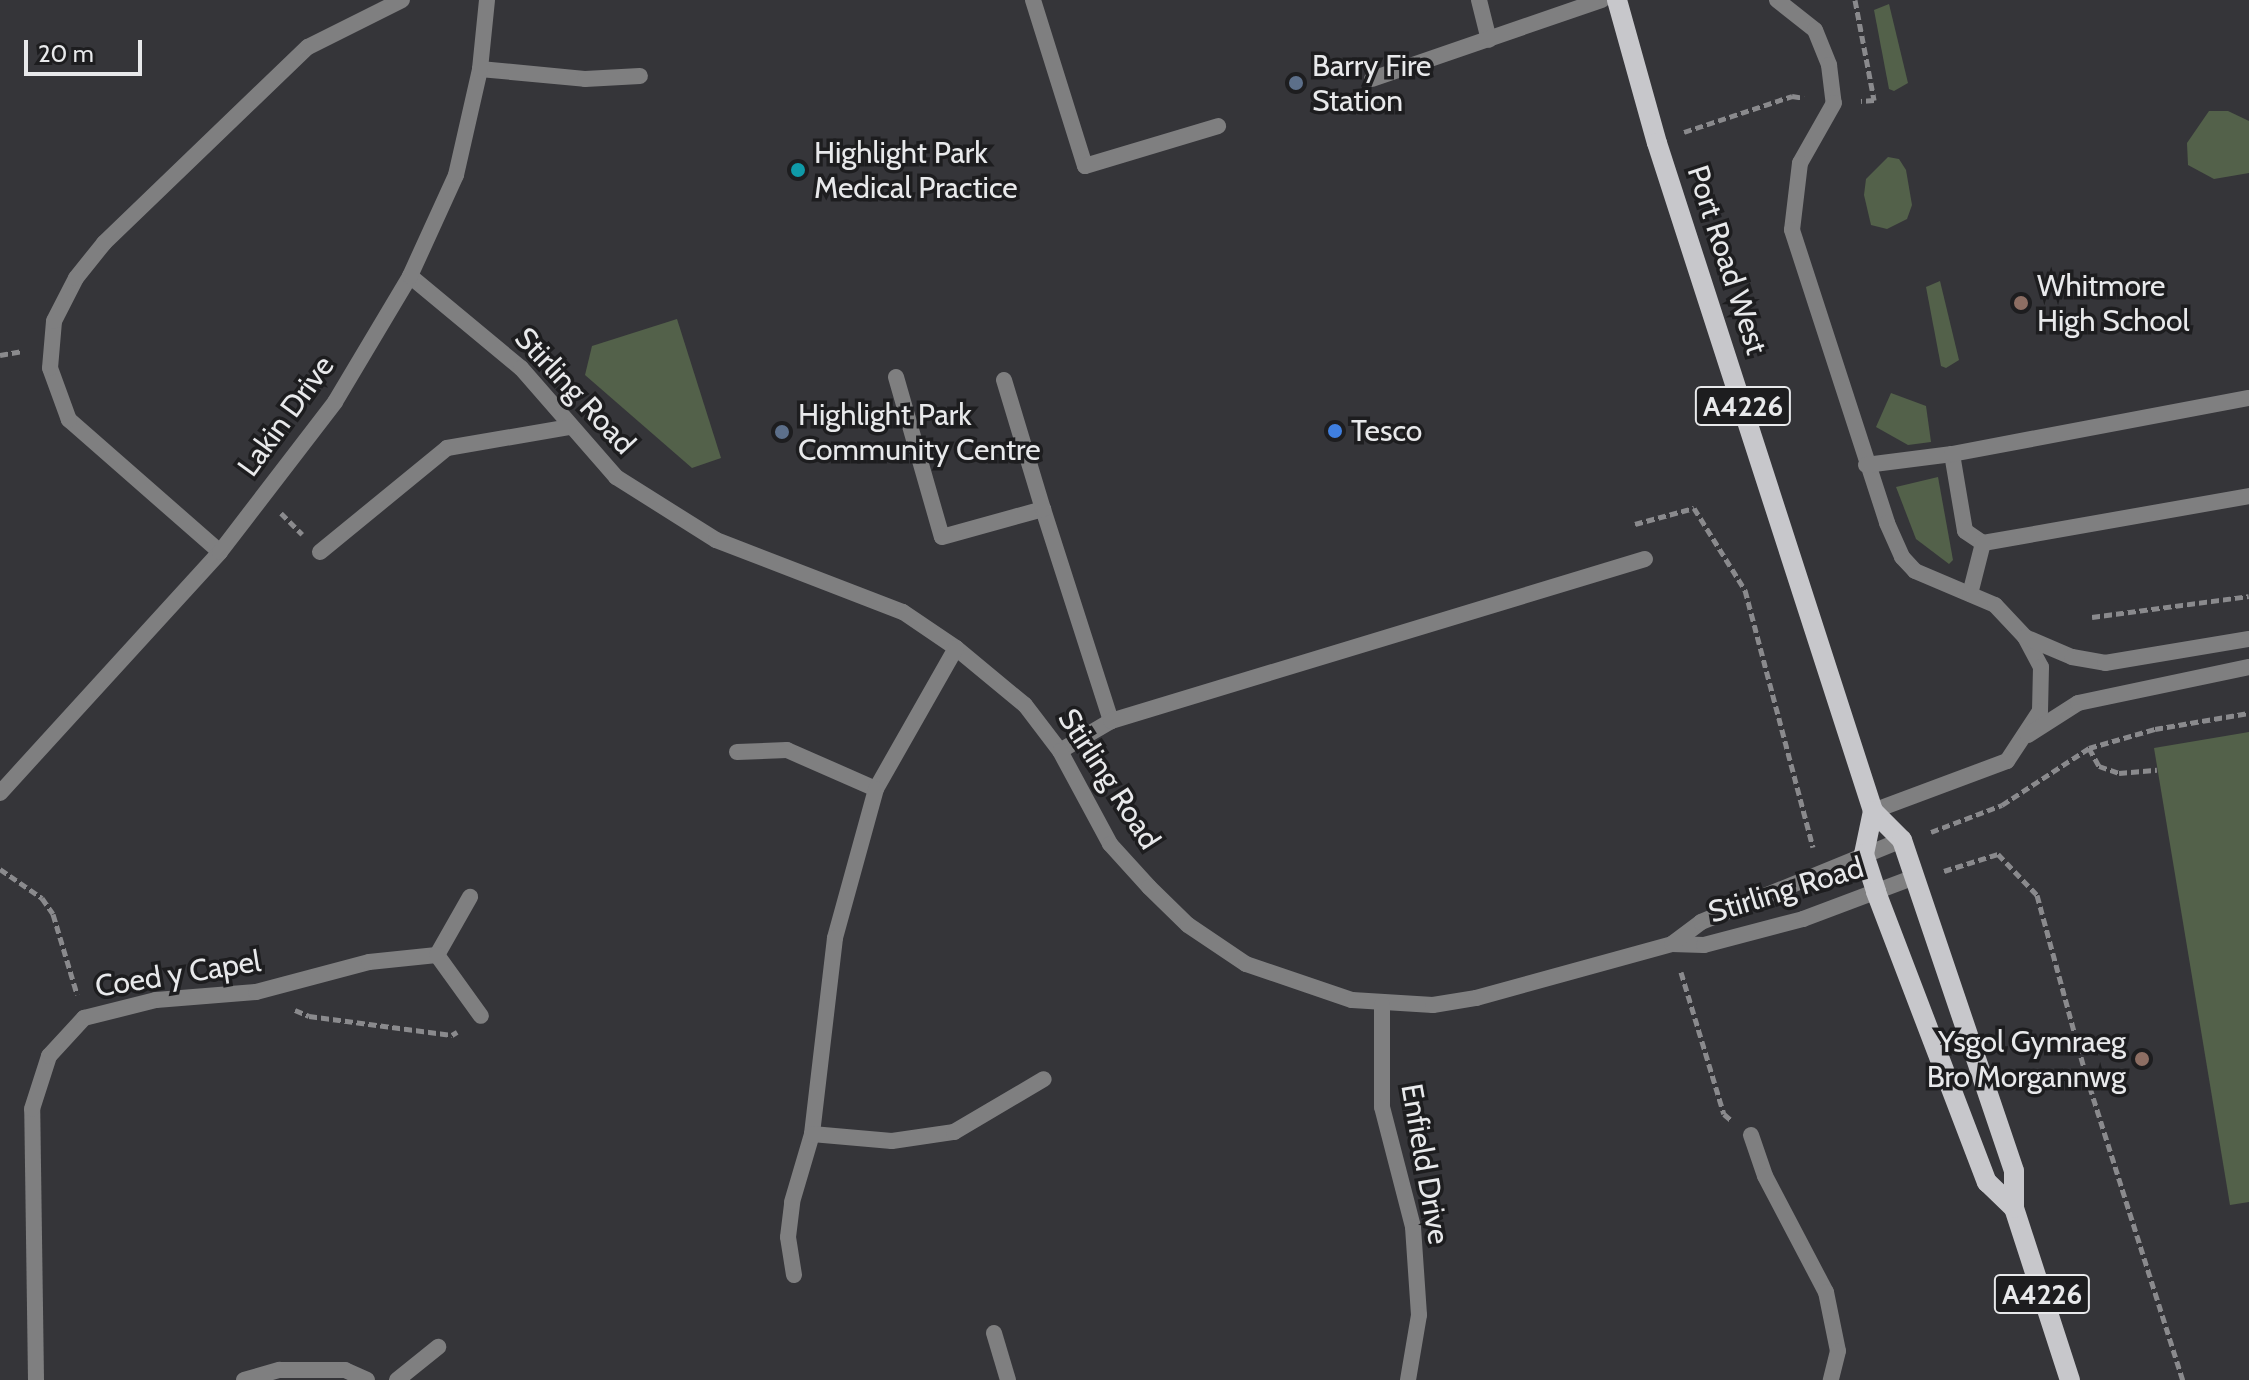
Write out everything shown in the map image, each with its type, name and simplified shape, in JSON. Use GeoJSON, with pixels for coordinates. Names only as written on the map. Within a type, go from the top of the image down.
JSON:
{"type":"FeatureCollection","features":[{"type":"Feature","properties":{"kind":"main road","name":"Port Road West"},"geometry":{"type":"LineString","coordinates":[[1617,0],[1657,143],[1873,811],[1902,840],[2014,1171],[2014,1208],[2070,1380]]}},
{"type":"Feature","properties":{"kind":"main road","name":"Port Road West"},"geometry":{"type":"LineString","coordinates":[[1873,811],[1864,854],[1876,892],[1987,1182],[2014,1208]]}},
{"type":"Feature","properties":{"kind":"street"},"geometry":{"type":"LineString","coordinates":[[220,552],[69,420],[50,368],[54,321],[76,278],[104,243],[308,47],[402,0]]}},
{"type":"Feature","properties":{"kind":"street","name":"Lakin Drive"},"geometry":{"type":"LineString","coordinates":[[0,793],[220,552],[335,402],[410,276],[456,175],[480,69],[487,0]]}},
{"type":"Feature","properties":{"kind":"street"},"geometry":{"type":"LineString","coordinates":[[1033,0],[1085,166],[1218,126]]}},
{"type":"Feature","properties":{"kind":"street"},"geometry":{"type":"LineString","coordinates":[[1479,0],[1489,40]]}},
{"type":"Feature","properties":{"kind":"street"},"geometry":{"type":"LineString","coordinates":[[1372,79],[1602,0]]}},
{"type":"Feature","properties":{"kind":"street"},"geometry":{"type":"LineString","coordinates":[[1777,0],[1815,30],[1829,65],[1834,103],[1800,163],[1792,230],[1866,465],[1902,557],[1936,583],[1995,605],[2025,637],[2041,667],[2040,711],[2007,761],[1873,811]]}},
{"type":"Feature","properties":{"kind":"street"},"geometry":{"type":"LineString","coordinates":[[480,69],[585,79],[640,76]]}},
{"type":"Feature","properties":{"kind":"street","name":"Stirling Road"},"geometry":{"type":"LineString","coordinates":[[410,276],[521,368],[616,477],[716,540],[903,612],[956,648],[1025,705],[1060,751],[1110,844],[1188,925],[1246,964],[1382,1005],[1476,998],[1672,944],[1704,945],[1803,919],[1915,877]]}},
{"type":"Feature","properties":{"kind":"street"},"geometry":{"type":"LineString","coordinates":[[896,377],[942,537],[1043,509]]}},
{"type":"Feature","properties":{"kind":"street"},"geometry":{"type":"LineString","coordinates":[[1004,380],[1111,721]]}},
{"type":"Feature","properties":{"kind":"street"},"geometry":{"type":"LineString","coordinates":[[1866,465],[1952,454],[2249,398]]}},
{"type":"Feature","properties":{"kind":"street"},"geometry":{"type":"LineString","coordinates":[[320,552],[447,448],[570,427]]}},
{"type":"Feature","properties":{"kind":"street"},"geometry":{"type":"LineString","coordinates":[[1952,454],[1965,531],[1983,543],[2249,496]]}},
{"type":"Feature","properties":{"kind":"street"},"geometry":{"type":"LineString","coordinates":[[1970,594],[1983,543]]}},
{"type":"Feature","properties":{"kind":"street"},"geometry":{"type":"LineString","coordinates":[[1060,751],[1111,721],[1645,559]]}},
{"type":"Feature","properties":{"kind":"street"},"geometry":{"type":"LineString","coordinates":[[2025,637],[2072,657],[2105,663],[2249,639]]}},
{"type":"Feature","properties":{"kind":"street"},"geometry":{"type":"LineString","coordinates":[[794,1275],[788,1237],[792,1202],[812,1134],[835,938],[876,789],[956,648]]}},
{"type":"Feature","properties":{"kind":"street"},"geometry":{"type":"LineString","coordinates":[[2026,736],[2078,703],[2249,667]]}},
{"type":"Feature","properties":{"kind":"street"},"geometry":{"type":"LineString","coordinates":[[737,752],[787,750],[876,789]]}},
{"type":"Feature","properties":{"kind":"street","name":"Stirling Road"},"geometry":{"type":"LineString","coordinates":[[1672,944],[1701,922],[1902,840]]}},
{"type":"Feature","properties":{"kind":"street"},"geometry":{"type":"LineString","coordinates":[[470,897],[437,955],[481,1016]]}},
{"type":"Feature","properties":{"kind":"street","name":"Coed y Capel"},"geometry":{"type":"LineString","coordinates":[[36,1380],[32,1109],[49,1056],[84,1018],[156,1000],[256,992],[369,962],[437,955]]}},
{"type":"Feature","properties":{"kind":"street","name":"Enfield Drive"},"geometry":{"type":"LineString","coordinates":[[1382,1005],[1382,1107],[1413,1227],[1418,1300],[1408,1380]]}},
{"type":"Feature","properties":{"kind":"street"},"geometry":{"type":"LineString","coordinates":[[812,1134],[892,1141],[954,1132],[1044,1079]]}},
{"type":"Feature","properties":{"kind":"street"},"geometry":{"type":"LineString","coordinates":[[1751,1135],[1765,1176],[1826,1292],[1838,1351],[1831,1380]]}},
{"type":"Feature","properties":{"kind":"street"},"geometry":{"type":"LineString","coordinates":[[994,1333],[1008,1380]]}},
{"type":"Feature","properties":{"kind":"street"},"geometry":{"type":"LineString","coordinates":[[397,1380],[438,1347]]}},
{"type":"Feature","properties":{"kind":"street"},"geometry":{"type":"LineString","coordinates":[[244,1380],[280,1370],[345,1370],[367,1380]]}},
{"type":"Feature","properties":{"kind":"path"},"geometry":{"type":"LineString","coordinates":[[263,496],[320,552]]}},
{"type":"Feature","properties":{"kind":"path"},"geometry":{"type":"LineString","coordinates":[[1635,524],[1694,508],[1745,590],[1820,872]]}},
{"type":"Feature","properties":{"kind":"path"},"geometry":{"type":"LineString","coordinates":[[2092,617],[2166,611],[2249,596]]}},
{"type":"Feature","properties":{"kind":"path"},"geometry":{"type":"LineString","coordinates":[[1931,832],[2002,805],[2089,748],[2155,729],[2249,713]]}},
{"type":"Feature","properties":{"kind":"path"},"geometry":{"type":"LineString","coordinates":[[2089,748],[2099,766],[2109,770],[2135,775],[2157,770]]}},
{"type":"Feature","properties":{"kind":"path"},"geometry":{"type":"LineString","coordinates":[[1943,871],[1998,854],[2037,895],[2086,1075],[2183,1380]]}},
{"type":"Feature","properties":{"kind":"path"},"geometry":{"type":"LineString","coordinates":[[0,869],[42,898],[53,914],[84,1018]]}},
{"type":"Feature","properties":{"kind":"path"},"geometry":{"type":"LineString","coordinates":[[1672,944],[1724,1114],[1751,1135]]}},
{"type":"Feature","properties":{"kind":"path"},"geometry":{"type":"LineString","coordinates":[[256,992],[309,1016],[452,1035],[481,1016]]}},
{"type":"Feature","properties":{"kind":"green space"},"geometry":{"type":"Polygon","coordinates":[[[1889,4],[1908,83],[1894,91],[1889,89],[1874,10],[1889,4]]]}},
{"type":"Feature","properties":{"kind":"green space"},"geometry":{"type":"Polygon","coordinates":[[[2209,111],[2228,111],[2249,121],[2249,173],[2214,179],[2188,165],[2187,143],[2209,111]]]}},
{"type":"Feature","properties":{"kind":"green space"},"geometry":{"type":"Polygon","coordinates":[[[1888,157],[1899,159],[1906,170],[1912,205],[1907,219],[1887,229],[1871,225],[1864,195],[1866,179],[1888,157]]]}},
{"type":"Feature","properties":{"kind":"green space"},"geometry":{"type":"Polygon","coordinates":[[[1940,281],[1959,360],[1946,368],[1941,366],[1926,287],[1940,281]]]}},
{"type":"Feature","properties":{"kind":"green space"},"geometry":{"type":"Polygon","coordinates":[[[677,319],[721,458],[692,468],[585,375],[592,346],[677,319]]]}},
{"type":"Feature","properties":{"kind":"green space"},"geometry":{"type":"Polygon","coordinates":[[[1891,393],[1926,406],[1931,442],[1908,445],[1876,427],[1891,393]]]}},
{"type":"Feature","properties":{"kind":"green space"},"geometry":{"type":"Polygon","coordinates":[[[1938,477],[1953,560],[1949,564],[1916,539],[1896,487],[1938,477]]]}},
{"type":"Feature","properties":{"kind":"green space"},"geometry":{"type":"Polygon","coordinates":[[[2249,732],[2249,1202],[2230,1205],[2154,748],[2249,732]]]}},
{"type":"Feature","properties":{"kind":"place","name":"Barry Fire Station"},"geometry":{"type":"Point","coordinates":[1296,83]}},
{"type":"Feature","properties":{"kind":"place","name":"Highlight Park Medical Practice"},"geometry":{"type":"Point","coordinates":[798,170]}},
{"type":"Feature","properties":{"kind":"place","name":"Whitmore High School"},"geometry":{"type":"Point","coordinates":[2021,303]}},
{"type":"Feature","properties":{"kind":"place","name":"Tesco"},"geometry":{"type":"Point","coordinates":[1335,431]}},
{"type":"Feature","properties":{"kind":"place","name":"Highlight Park Community Centre"},"geometry":{"type":"Point","coordinates":[782,432]}},
{"type":"Feature","properties":{"kind":"place","name":"Ysgol Gymraeg Bro Morgannwg"},"geometry":{"type":"Point","coordinates":[2142,1059]}}]}
